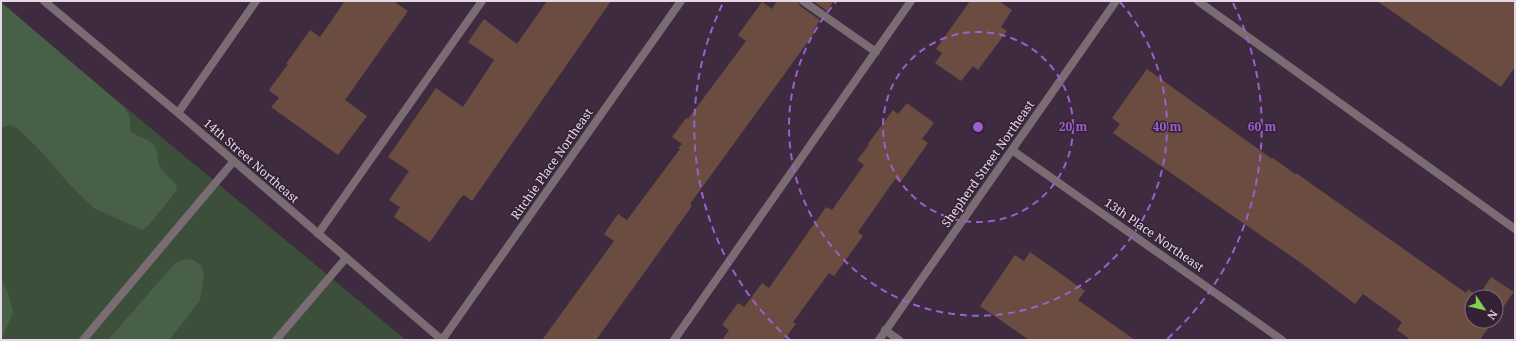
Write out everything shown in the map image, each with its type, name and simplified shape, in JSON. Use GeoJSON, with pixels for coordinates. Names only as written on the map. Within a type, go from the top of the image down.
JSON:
{"type":"FeatureCollection","features":[{"type":"Feature","properties":{"kind":"street","name":"14th Street Northeast"},"geometry":{"type":"LineString","coordinates":[[44,1],[178,113],[233,162],[442,340]]}},
{"type":"Feature","properties":{"kind":"street"},"geometry":{"type":"LineString","coordinates":[[178,113],[256,1]]}},
{"type":"Feature","properties":{"kind":"street"},"geometry":{"type":"LineString","coordinates":[[318,234],[482,1]]}},
{"type":"Feature","properties":{"kind":"street","name":"Ritchie Place Northeast"},"geometry":{"type":"LineString","coordinates":[[442,340],[681,1]]}},
{"type":"Feature","properties":{"kind":"street"},"geometry":{"type":"LineString","coordinates":[[803,1],[876,52]]}},
{"type":"Feature","properties":{"kind":"street"},"geometry":{"type":"LineString","coordinates":[[674,340],[911,1]]}},
{"type":"Feature","properties":{"kind":"street","name":"Shepherd Street Northeast"},"geometry":{"type":"LineString","coordinates":[[878,340],[1116,1]]}},
{"type":"Feature","properties":{"kind":"street"},"geometry":{"type":"LineString","coordinates":[[1198,1],[1515,229]]}},
{"type":"Feature","properties":{"kind":"street","name":"13th Place Northeast"},"geometry":{"type":"LineString","coordinates":[[1012,150],[1282,340]]}},
{"type":"Feature","properties":{"kind":"street"},"geometry":{"type":"LineString","coordinates":[[84,340],[233,162]]}},
{"type":"Feature","properties":{"kind":"street"},"geometry":{"type":"LineString","coordinates":[[276,340],[346,258]]}},
{"type":"Feature","properties":{"kind":"street"},"geometry":{"type":"LineString","coordinates":[[885,330],[899,340]]}},
{"type":"Feature","properties":{"kind":"green space"},"geometry":{"type":"Polygon","coordinates":[[[1,2],[125,108],[130,118],[130,131],[149,141],[156,147],[161,169],[173,181],[177,190],[148,226],[142,230],[94,208],[69,184],[37,147],[19,130],[10,125],[1,128],[1,2]]]}},
{"type":"Feature","properties":{"kind":"green space"},"geometry":{"type":"Polygon","coordinates":[[[1,4],[406,340],[1,340],[1,4]]]}},
{"type":"Feature","properties":{"kind":"green space"},"geometry":{"type":"Polygon","coordinates":[[[184,259],[194,260],[202,267],[204,274],[200,300],[169,340],[108,340],[175,263],[184,259]]]}},
{"type":"Feature","properties":{"kind":"green space"},"geometry":{"type":"Polygon","coordinates":[[[1,280],[8,292],[13,313],[1,340],[1,280]]]}},
{"type":"Feature","properties":{"kind":"building"},"geometry":{"type":"Polygon","coordinates":[[[345,1],[393,1],[408,11],[345,100],[367,116],[338,155],[271,107],[279,98],[269,90],[310,30],[320,37],[345,1]]]}},
{"type":"Feature","properties":{"kind":"building"},"geometry":{"type":"Polygon","coordinates":[[[547,1],[611,1],[472,201],[464,195],[462,196],[430,242],[394,217],[400,207],[389,200],[409,171],[388,157],[436,88],[463,107],[494,60],[468,42],[484,19],[517,44],[547,1]]]}},
{"type":"Feature","properties":{"kind":"building"},"geometry":{"type":"Polygon","coordinates":[[[777,1],[798,1],[800,6],[820,20],[813,31],[815,32],[690,204],[692,206],[596,340],[542,340],[614,241],[604,234],[618,214],[627,220],[680,149],[678,148],[682,144],[672,137],[686,118],[688,119],[746,41],[738,35],[762,2],[772,9],[777,1]]]}},
{"type":"Feature","properties":{"kind":"building"},"geometry":{"type":"Polygon","coordinates":[[[813,1],[834,1],[827,11],[813,1]]]}},
{"type":"Feature","properties":{"kind":"building"},"geometry":{"type":"Polygon","coordinates":[[[970,1],[999,1],[1012,10],[1001,27],[1007,31],[978,70],[973,66],[961,81],[935,63],[942,53],[936,49],[970,1]]]}},
{"type":"Feature","properties":{"kind":"building"},"geometry":{"type":"Polygon","coordinates":[[[1377,1],[1515,1],[1515,67],[1501,87],[1377,1]]]}},
{"type":"Feature","properties":{"kind":"building"},"geometry":{"type":"Polygon","coordinates":[[[1147,69],[1272,159],[1273,158],[1295,174],[1296,173],[1464,292],[1464,329],[1488,329],[1480,340],[1411,340],[1397,330],[1402,322],[1363,294],[1355,304],[1301,263],[1113,133],[1120,124],[1112,118],[1147,69]]]}},
{"type":"Feature","properties":{"kind":"building"},"geometry":{"type":"Polygon","coordinates":[[[907,103],[934,123],[922,139],[928,143],[900,183],[895,179],[858,232],[863,236],[834,276],[829,273],[793,322],[796,324],[784,340],[722,340],[729,330],[722,325],[738,303],[744,307],[762,283],[769,288],[826,207],[832,210],[864,165],[857,160],[893,110],[898,114],[907,103]]]}},
{"type":"Feature","properties":{"kind":"building"},"geometry":{"type":"Polygon","coordinates":[[[1030,252],[1085,291],[1078,300],[1135,340],[1029,340],[980,306],[1015,255],[1024,261],[1030,252]]]}},
{"type":"Feature","properties":{"kind":"building"},"geometry":{"type":"Polygon","coordinates":[[[1491,277],[1514,292],[1504,306],[1504,289],[1483,289],[1491,277]]]}}]}
